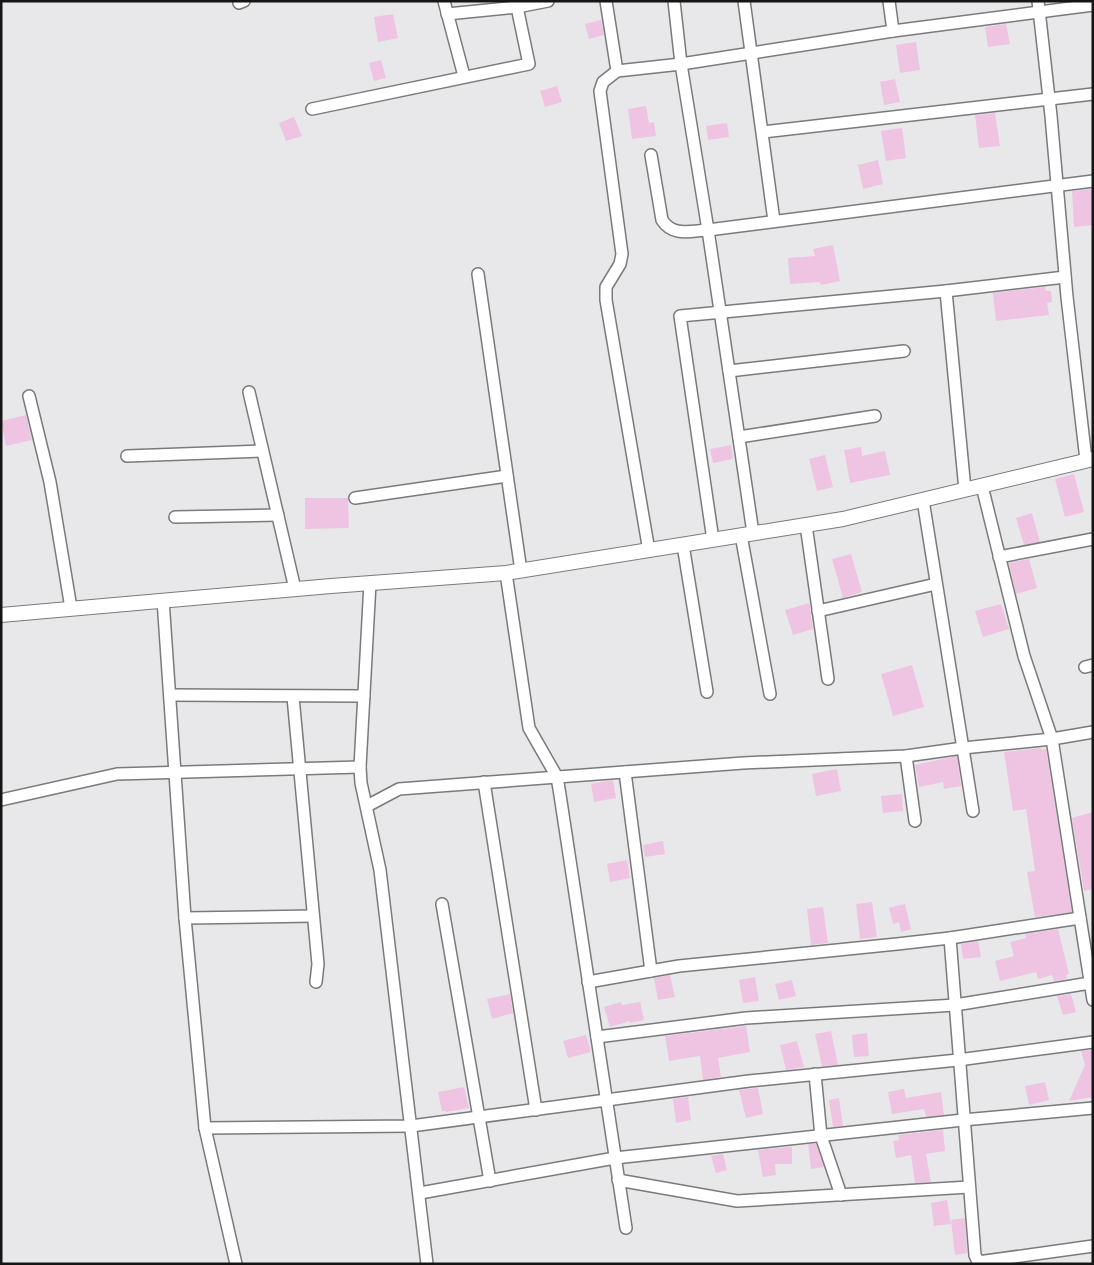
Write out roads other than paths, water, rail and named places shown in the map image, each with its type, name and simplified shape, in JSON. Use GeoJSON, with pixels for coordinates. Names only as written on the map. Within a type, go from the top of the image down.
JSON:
{"type":"FeatureCollection","features":[{"type":"Feature","properties":{"kind":"street"},"geometry":{"type":"LineString","coordinates":[[444,1],[464,76]]}},
{"type":"Feature","properties":{"kind":"street"},"geometry":{"type":"LineString","coordinates":[[448,14],[548,1]]}},
{"type":"Feature","properties":{"kind":"street"},"geometry":{"type":"LineString","coordinates":[[606,1],[617,72]]}},
{"type":"Feature","properties":{"kind":"street"},"geometry":{"type":"LineString","coordinates":[[674,1],[681,64],[729,371],[738,437],[747,534],[770,694]]}},
{"type":"Feature","properties":{"kind":"street"},"geometry":{"type":"LineString","coordinates":[[744,1],[774,222]]}},
{"type":"Feature","properties":{"kind":"street"},"geometry":{"type":"LineString","coordinates":[[890,1],[893,31]]}},
{"type":"Feature","properties":{"kind":"street"},"geometry":{"type":"LineString","coordinates":[[312,109],[464,76],[530,64],[516,4]]}},
{"type":"Feature","properties":{"kind":"street"},"geometry":{"type":"LineString","coordinates":[[649,551],[606,300],[606,287],[620,264],[622,254],[600,91],[603,82],[617,72],[893,31],[1038,6],[1093,5]]}},
{"type":"Feature","properties":{"kind":"street"},"geometry":{"type":"LineString","coordinates":[[1,615],[520,571],[843,519],[1089,459],[1065,277],[1049,99],[1038,6]]}},
{"type":"Feature","properties":{"kind":"street"},"geometry":{"type":"LineString","coordinates":[[763,132],[1093,94]]}},
{"type":"Feature","properties":{"kind":"street"},"geometry":{"type":"LineString","coordinates":[[651,155],[662,220],[666,227],[680,232],[774,222],[1093,181]]}},
{"type":"Feature","properties":{"kind":"street"},"geometry":{"type":"LineString","coordinates":[[478,274],[520,571]]}},
{"type":"Feature","properties":{"kind":"street"},"geometry":{"type":"LineString","coordinates":[[713,540],[680,316],[946,291],[1065,277]]}},
{"type":"Feature","properties":{"kind":"street"},"geometry":{"type":"LineString","coordinates":[[946,291],[965,490]]}},
{"type":"Feature","properties":{"kind":"street"},"geometry":{"type":"LineString","coordinates":[[729,371],[904,351]]}},
{"type":"Feature","properties":{"kind":"street"},"geometry":{"type":"LineString","coordinates":[[249,392],[294,589]]}},
{"type":"Feature","properties":{"kind":"street"},"geometry":{"type":"LineString","coordinates":[[28,396],[50,482],[71,608]]}},
{"type":"Feature","properties":{"kind":"street"},"geometry":{"type":"LineString","coordinates":[[738,437],[875,416]]}},
{"type":"Feature","properties":{"kind":"street"},"geometry":{"type":"LineString","coordinates":[[127,456],[262,451]]}},
{"type":"Feature","properties":{"kind":"street"},"geometry":{"type":"LineString","coordinates":[[355,498],[507,476]]}},
{"type":"Feature","properties":{"kind":"street"},"geometry":{"type":"LineString","coordinates":[[982,486],[1024,656],[1052,739],[1080,918],[1089,958],[1093,1000]]}},
{"type":"Feature","properties":{"kind":"street"},"geometry":{"type":"LineString","coordinates":[[923,500],[972,811]]}},
{"type":"Feature","properties":{"kind":"street"},"geometry":{"type":"LineString","coordinates":[[175,517],[278,515]]}},
{"type":"Feature","properties":{"kind":"street"},"geometry":{"type":"LineString","coordinates":[[806,525],[828,679]]}},
{"type":"Feature","properties":{"kind":"street"},"geometry":{"type":"LineString","coordinates":[[999,557],[1093,540]]}},
{"type":"Feature","properties":{"kind":"street"},"geometry":{"type":"LineString","coordinates":[[684,545],[707,692]]}},
{"type":"Feature","properties":{"kind":"street"},"geometry":{"type":"LineString","coordinates":[[506,573],[529,728],[557,777],[626,1228]]}},
{"type":"Feature","properties":{"kind":"street"},"geometry":{"type":"LineString","coordinates":[[370,583],[360,767],[361,783],[377,849],[382,885],[427,1264]]}},
{"type":"Feature","properties":{"kind":"street"},"geometry":{"type":"LineString","coordinates":[[818,611],[936,584]]}},
{"type":"Feature","properties":{"kind":"street"},"geometry":{"type":"LineString","coordinates":[[163,600],[185,918],[204,1128],[236,1264]]}},
{"type":"Feature","properties":{"kind":"street"},"geometry":{"type":"LineString","coordinates":[[170,695],[364,696]]}},
{"type":"Feature","properties":{"kind":"street"},"geometry":{"type":"LineString","coordinates":[[293,697],[318,964],[316,982]]}},
{"type":"Feature","properties":{"kind":"street"},"geometry":{"type":"LineString","coordinates":[[367,806],[399,789],[743,763],[906,756],[1052,739],[1093,732]]}},
{"type":"Feature","properties":{"kind":"street"},"geometry":{"type":"LineString","coordinates":[[906,756],[915,821]]}},
{"type":"Feature","properties":{"kind":"street"},"geometry":{"type":"LineString","coordinates":[[1,800],[117,774],[360,767]]}},
{"type":"Feature","properties":{"kind":"street"},"geometry":{"type":"LineString","coordinates":[[625,772],[651,970]]}},
{"type":"Feature","properties":{"kind":"street"},"geometry":{"type":"LineString","coordinates":[[484,782],[536,1110]]}},
{"type":"Feature","properties":{"kind":"street"},"geometry":{"type":"LineString","coordinates":[[442,904],[490,1181]]}},
{"type":"Feature","properties":{"kind":"street"},"geometry":{"type":"LineString","coordinates":[[185,918],[313,916]]}},
{"type":"Feature","properties":{"kind":"street"},"geometry":{"type":"LineString","coordinates":[[588,982],[679,966],[950,938],[1080,918]]}},
{"type":"Feature","properties":{"kind":"street"},"geometry":{"type":"LineString","coordinates":[[950,938],[963,1120],[975,1255],[978,1262],[1093,1246]]}},
{"type":"Feature","properties":{"kind":"street"},"geometry":{"type":"LineString","coordinates":[[597,1037],[746,1018],[955,1005],[1090,983]]}},
{"type":"Feature","properties":{"kind":"street"},"geometry":{"type":"LineString","coordinates":[[204,1128],[411,1126],[749,1081],[958,1060],[1093,1042]]}},
{"type":"Feature","properties":{"kind":"street"},"geometry":{"type":"LineString","coordinates":[[815,1074],[821,1136],[841,1195]]}},
{"type":"Feature","properties":{"kind":"street"},"geometry":{"type":"LineString","coordinates":[[420,1193],[615,1158],[963,1120],[1093,1108]]}},
{"type":"Feature","properties":{"kind":"street"},"geometry":{"type":"LineString","coordinates":[[618,1180],[737,1200],[969,1187]]}},
{"type":"Feature","properties":{"kind":"street"},"geometry":{"type":"LineString","coordinates":[[1056,1264],[1060,1251]]}}]}
